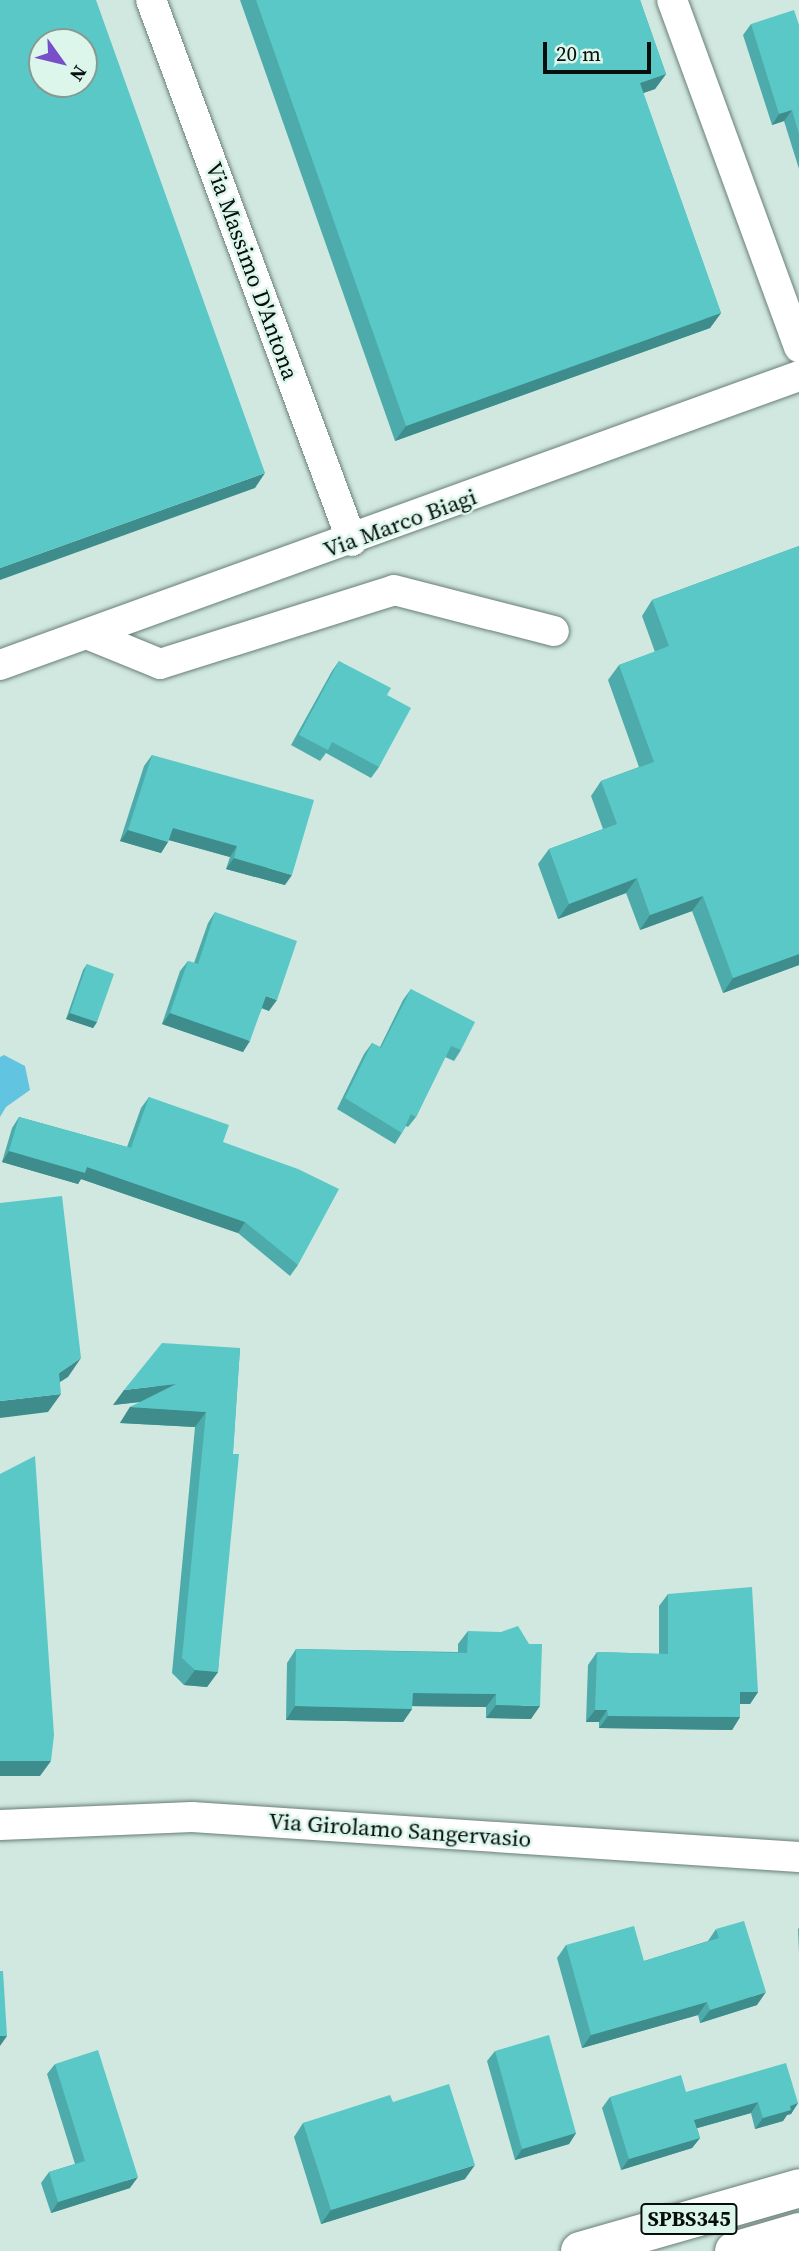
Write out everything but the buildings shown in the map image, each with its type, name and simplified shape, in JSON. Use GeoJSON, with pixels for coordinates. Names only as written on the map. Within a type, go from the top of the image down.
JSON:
{"type":"FeatureCollection","features":[{"type":"Feature","properties":{"kind":"main road","name":"SPBS345"},"geometry":{"type":"LineString","coordinates":[[580,2251],[799,2188]]}},
{"type":"Feature","properties":{"kind":"main road","name":"SPBS345"},"geometry":{"type":"LineString","coordinates":[[734,2251],[799,2232]]}},
{"type":"Feature","properties":{"kind":"street","name":"Via Massimo D'Antona"},"geometry":{"type":"LineString","coordinates":[[151,0],[352,541]]}},
{"type":"Feature","properties":{"kind":"street"},"geometry":{"type":"LineString","coordinates":[[672,0],[799,347]]}},
{"type":"Feature","properties":{"kind":"street","name":"Via Marco Biagi"},"geometry":{"type":"LineString","coordinates":[[0,665],[352,541],[799,376]]}},
{"type":"Feature","properties":{"kind":"street"},"geometry":{"type":"LineString","coordinates":[[88,634],[160,664],[394,590],[554,631]]}},
{"type":"Feature","properties":{"kind":"street","name":"Via Girolamo Sangervasio"},"geometry":{"type":"LineString","coordinates":[[0,1825],[192,1817],[799,1857]]}},
{"type":"Feature","properties":{"kind":"water"},"geometry":{"type":"Polygon","coordinates":[[[4,1055],[25,1066],[30,1090],[6,1107],[0,1117],[0,1057],[4,1055]]]}}]}
